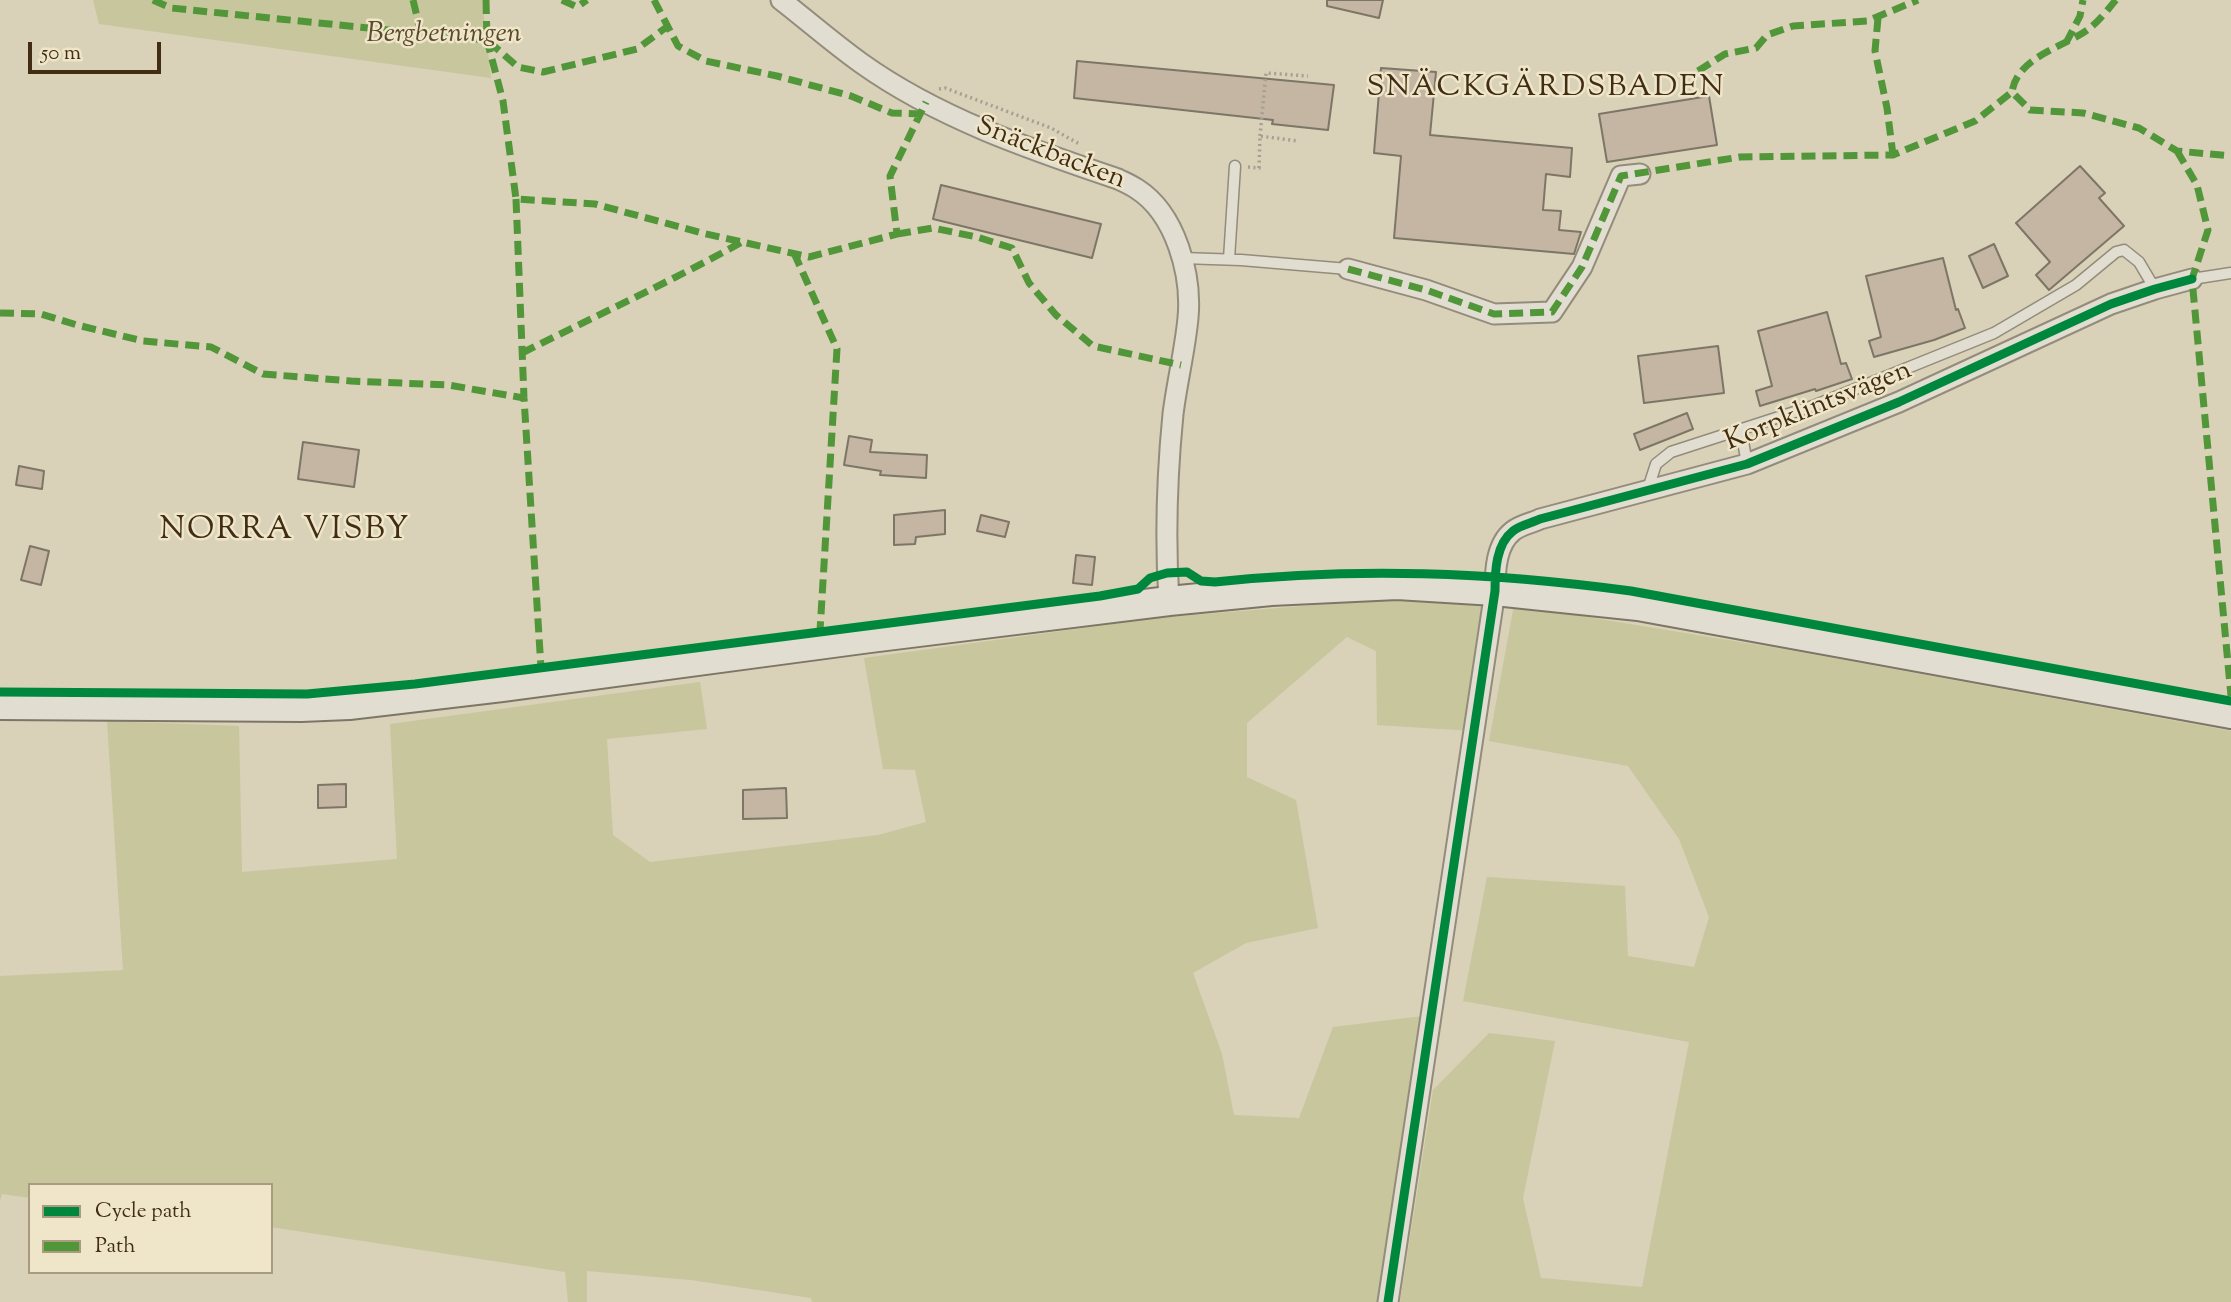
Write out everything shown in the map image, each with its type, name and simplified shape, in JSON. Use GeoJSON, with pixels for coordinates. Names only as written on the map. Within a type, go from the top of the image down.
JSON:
{"type":"FeatureCollection","features":[{"type":"Feature","properties":{"kind":"main road"},"geometry":{"type":"LineString","coordinates":[[0,705],[349,705],[1169,601],[1271,591],[1398,585],[1495,591],[1637,606],[2231,714]]}},
{"type":"Feature","properties":{"kind":"street","name":"Snäckbacken"},"geometry":{"type":"LineString","coordinates":[[781,0],[861,63],[934,107],[973,126],[1118,179],[1138,189],[1153,202],[1165,218],[1182,258],[1187,285],[1188,317],[1173,414],[1168,497],[1169,601]]}},
{"type":"Feature","properties":{"kind":"street"},"geometry":{"type":"LineString","coordinates":[[1348,269],[1426,290],[1494,314],[1552,312],[1582,267],[1621,176],[1640,174]]}},
{"type":"Feature","properties":{"kind":"street","name":"Korpklintsvägen"},"geometry":{"type":"LineString","coordinates":[[1388,1302],[1500,547],[1513,531],[1540,519],[1747,464],[1899,402],[2017,349],[2066,323],[2155,289],[2192,279]]}},
{"type":"Feature","properties":{"kind":"lane"},"geometry":{"type":"LineString","coordinates":[[1229,260],[1236,166]]}},
{"type":"Feature","properties":{"kind":"lane"},"geometry":{"type":"LineString","coordinates":[[1647,492],[1656,464],[1671,452],[1825,401],[1994,333],[2076,285],[2116,252],[2124,250],[2140,262],[2155,289]]}},
{"type":"Feature","properties":{"kind":"lane"},"geometry":{"type":"LineString","coordinates":[[1182,258],[1348,269]]}},
{"type":"Feature","properties":{"kind":"lane"},"geometry":{"type":"LineString","coordinates":[[2192,279],[2231,273]]}},
{"type":"Feature","properties":{"kind":"lane"},"geometry":{"type":"LineString","coordinates":[[1741,430],[1747,464]]}},
{"type":"Feature","properties":{"kind":"path"},"geometry":{"type":"LineString","coordinates":[[1236,166],[1259,168],[1266,73],[1308,76]]}},
{"type":"Feature","properties":{"kind":"path"},"geometry":{"type":"LineString","coordinates":[[1261,136],[1297,141]]}},
{"type":"Feature","properties":{"kind":"green space","name":"Bergbetningen"},"geometry":{"type":"Polygon","coordinates":[[[93,0],[482,0],[491,78],[99,24],[93,0]]]}},
{"type":"Feature","properties":{"kind":"green space"},"geometry":{"type":"Polygon","coordinates":[[[1388,599],[1493,603],[1473,731],[1377,725],[1376,651],[1347,637],[1247,723],[1247,777],[1296,800],[1318,928],[1246,943],[1193,973],[1222,1054],[1234,1115],[1299,1118],[1333,1027],[1423,1016],[1377,1302],[812,1302],[811,1298],[691,1280],[587,1271],[587,1302],[568,1302],[565,1272],[273,1227],[273,1183],[28,1183],[28,1198],[2,1194],[0,1201],[0,976],[123,970],[107,721],[239,726],[242,872],[397,859],[390,724],[700,682],[707,729],[607,739],[613,835],[650,862],[878,835],[926,822],[915,770],[883,769],[864,658],[1157,618],[1388,599]]]}},
{"type":"Feature","properties":{"kind":"green space"},"geometry":{"type":"Polygon","coordinates":[[[1514,605],[1789,650],[2231,731],[2231,1302],[1400,1302],[1433,1090],[1489,1033],[1555,1041],[1523,1198],[1541,1278],[1642,1287],[1689,1042],[1463,1001],[1487,877],[1625,886],[1628,956],[1694,967],[1709,917],[1679,839],[1628,766],[1489,741],[1514,605]]]}},
{"type":"Feature","properties":{"kind":"building"},"geometry":{"type":"Polygon","coordinates":[[[1327,0],[1383,0],[1379,18],[1327,6],[1327,0]]]}},
{"type":"Feature","properties":{"kind":"building"},"geometry":{"type":"Polygon","coordinates":[[[1077,61],[1334,85],[1328,130],[1272,124],[1273,120],[1074,98],[1077,61]]]}},
{"type":"Feature","properties":{"kind":"building"},"geometry":{"type":"Polygon","coordinates":[[[1381,68],[1436,72],[1430,135],[1572,148],[1570,177],[1546,174],[1543,210],[1561,211],[1559,230],[1581,232],[1574,254],[1394,238],[1401,156],[1374,153],[1381,68]]]}},
{"type":"Feature","properties":{"kind":"building"},"geometry":{"type":"Polygon","coordinates":[[[1709,96],[1717,145],[1607,162],[1599,114],[1709,96]]]}},
{"type":"Feature","properties":{"kind":"building"},"geometry":{"type":"Polygon","coordinates":[[[2080,166],[2105,193],[2099,198],[2124,226],[2049,290],[2036,275],[2050,262],[2016,223],[2080,166]]]}},
{"type":"Feature","properties":{"kind":"building"},"geometry":{"type":"Polygon","coordinates":[[[941,185],[1101,224],[1092,258],[933,219],[941,185]]]}},
{"type":"Feature","properties":{"kind":"building"},"geometry":{"type":"Polygon","coordinates":[[[1994,244],[2008,276],[1983,288],[1969,256],[1994,244]]]}},
{"type":"Feature","properties":{"kind":"building"},"geometry":{"type":"Polygon","coordinates":[[[1943,258],[1956,310],[1958,309],[1965,328],[1874,357],[1869,341],[1881,337],[1866,276],[1943,258]]]}},
{"type":"Feature","properties":{"kind":"building"},"geometry":{"type":"Polygon","coordinates":[[[1827,312],[1841,364],[1846,363],[1852,379],[1760,406],[1756,391],[1772,386],[1758,331],[1827,312]]]}},
{"type":"Feature","properties":{"kind":"building"},"geometry":{"type":"Polygon","coordinates":[[[1718,346],[1724,393],[1644,403],[1638,356],[1718,346]]]}},
{"type":"Feature","properties":{"kind":"building"},"geometry":{"type":"Polygon","coordinates":[[[1687,413],[1693,429],[1640,450],[1634,434],[1687,413]]]}},
{"type":"Feature","properties":{"kind":"building"},"geometry":{"type":"Polygon","coordinates":[[[849,436],[872,440],[870,452],[927,455],[926,478],[880,475],[881,471],[844,465],[849,436]]]}},
{"type":"Feature","properties":{"kind":"building"},"geometry":{"type":"Polygon","coordinates":[[[303,442],[359,450],[354,487],[298,479],[303,442]]]}},
{"type":"Feature","properties":{"kind":"building"},"geometry":{"type":"Polygon","coordinates":[[[19,466],[44,471],[42,489],[16,485],[19,466]]]}},
{"type":"Feature","properties":{"kind":"building"},"geometry":{"type":"Polygon","coordinates":[[[945,510],[945,534],[916,537],[915,544],[894,545],[894,515],[945,510]]]}},
{"type":"Feature","properties":{"kind":"building"},"geometry":{"type":"Polygon","coordinates":[[[981,515],[1009,522],[1005,537],[977,531],[981,515]]]}},
{"type":"Feature","properties":{"kind":"building"},"geometry":{"type":"Polygon","coordinates":[[[30,546],[49,551],[41,585],[21,580],[30,546]]]}},
{"type":"Feature","properties":{"kind":"building"},"geometry":{"type":"Polygon","coordinates":[[[1076,555],[1095,557],[1092,585],[1073,583],[1076,555]]]}},
{"type":"Feature","properties":{"kind":"building"},"geometry":{"type":"Polygon","coordinates":[[[346,784],[346,807],[318,808],[318,785],[346,784]]]}},
{"type":"Feature","properties":{"kind":"building"},"geometry":{"type":"Polygon","coordinates":[[[786,788],[787,818],[743,819],[743,790],[786,788]]]}},
{"type":"Feature","properties":{"kind":"marked path"},"geometry":{"type":"LineString","coordinates":[[153,0],[171,8],[487,40],[503,101],[516,199],[595,204],[702,233],[809,257],[897,234],[890,176],[926,102]]}},
{"type":"Feature","properties":{"kind":"marked path"},"geometry":{"type":"LineString","coordinates":[[413,0],[421,33]]}},
{"type":"Feature","properties":{"kind":"marked path"},"geometry":{"type":"LineString","coordinates":[[486,0],[487,40],[518,67],[543,72],[637,49],[668,26]]}},
{"type":"Feature","properties":{"kind":"marked path"},"geometry":{"type":"LineString","coordinates":[[562,0],[577,7],[587,0]]}},
{"type":"Feature","properties":{"kind":"marked path"},"geometry":{"type":"LineString","coordinates":[[654,0],[678,46],[706,61],[851,96],[892,113],[920,114]]}},
{"type":"Feature","properties":{"kind":"marked path"},"geometry":{"type":"LineString","coordinates":[[1698,71],[1725,54],[1756,48],[1767,35],[1793,26],[1867,21],[1918,0]]}},
{"type":"Feature","properties":{"kind":"marked path"},"geometry":{"type":"LineString","coordinates":[[2066,43],[2080,16],[2083,0]]}},
{"type":"Feature","properties":{"kind":"marked path"},"geometry":{"type":"LineString","coordinates":[[2116,0],[2090,28],[2023,69],[2012,92],[2030,110],[2083,113],[2139,128],[2177,151],[2231,156]]}},
{"type":"Feature","properties":{"kind":"marked path"},"geometry":{"type":"LineString","coordinates":[[1878,18],[1875,51],[1887,108],[1893,155]]}},
{"type":"Feature","properties":{"kind":"marked path"},"geometry":{"type":"LineString","coordinates":[[1348,269],[1426,290],[1494,314],[1552,312],[1582,267],[1621,176],[1740,157],[1893,155],[1975,121],[2012,92]]}},
{"type":"Feature","properties":{"kind":"marked path"},"geometry":{"type":"LineString","coordinates":[[2177,151],[2197,185],[2208,230],[2192,279],[2231,696]]}},
{"type":"Feature","properties":{"kind":"marked path"},"geometry":{"type":"LineString","coordinates":[[516,199],[524,398],[541,668]]}},
{"type":"Feature","properties":{"kind":"marked path"},"geometry":{"type":"LineString","coordinates":[[897,234],[933,228],[1012,248],[1029,283],[1056,315],[1093,346],[1181,365]]}},
{"type":"Feature","properties":{"kind":"marked path"},"geometry":{"type":"LineString","coordinates":[[522,353],[742,242]]}},
{"type":"Feature","properties":{"kind":"marked path"},"geometry":{"type":"LineString","coordinates":[[794,253],[837,349],[820,631]]}},
{"type":"Feature","properties":{"kind":"marked path"},"geometry":{"type":"LineString","coordinates":[[0,313],[41,314],[143,341],[211,347],[263,374],[448,385],[524,398]]}},
{"type":"Feature","properties":{"kind":"cycle path"},"geometry":{"type":"LineString","coordinates":[[1388,1302],[1495,591],[1496,567],[1507,536],[1519,527],[1540,519],[1747,464],[1899,402],[2111,304],[2192,279]]}},
{"type":"Feature","properties":{"kind":"cycle path"},"geometry":{"type":"LineString","coordinates":[[0,692],[307,694],[415,684],[1100,596],[1138,589],[1150,578],[1167,573],[1187,572],[1201,581],[1215,582],[1320,574],[1423,574],[1526,579],[1631,591],[2231,701]]}},
{"type":"Feature","properties":{"kind":"district","name":"SNÄCKGÄRDSBADEN"},"geometry":{"type":"Point","coordinates":[1546,90]}},
{"type":"Feature","properties":{"kind":"district","name":"NORRA VISBY"},"geometry":{"type":"Point","coordinates":[285,533]}}]}
